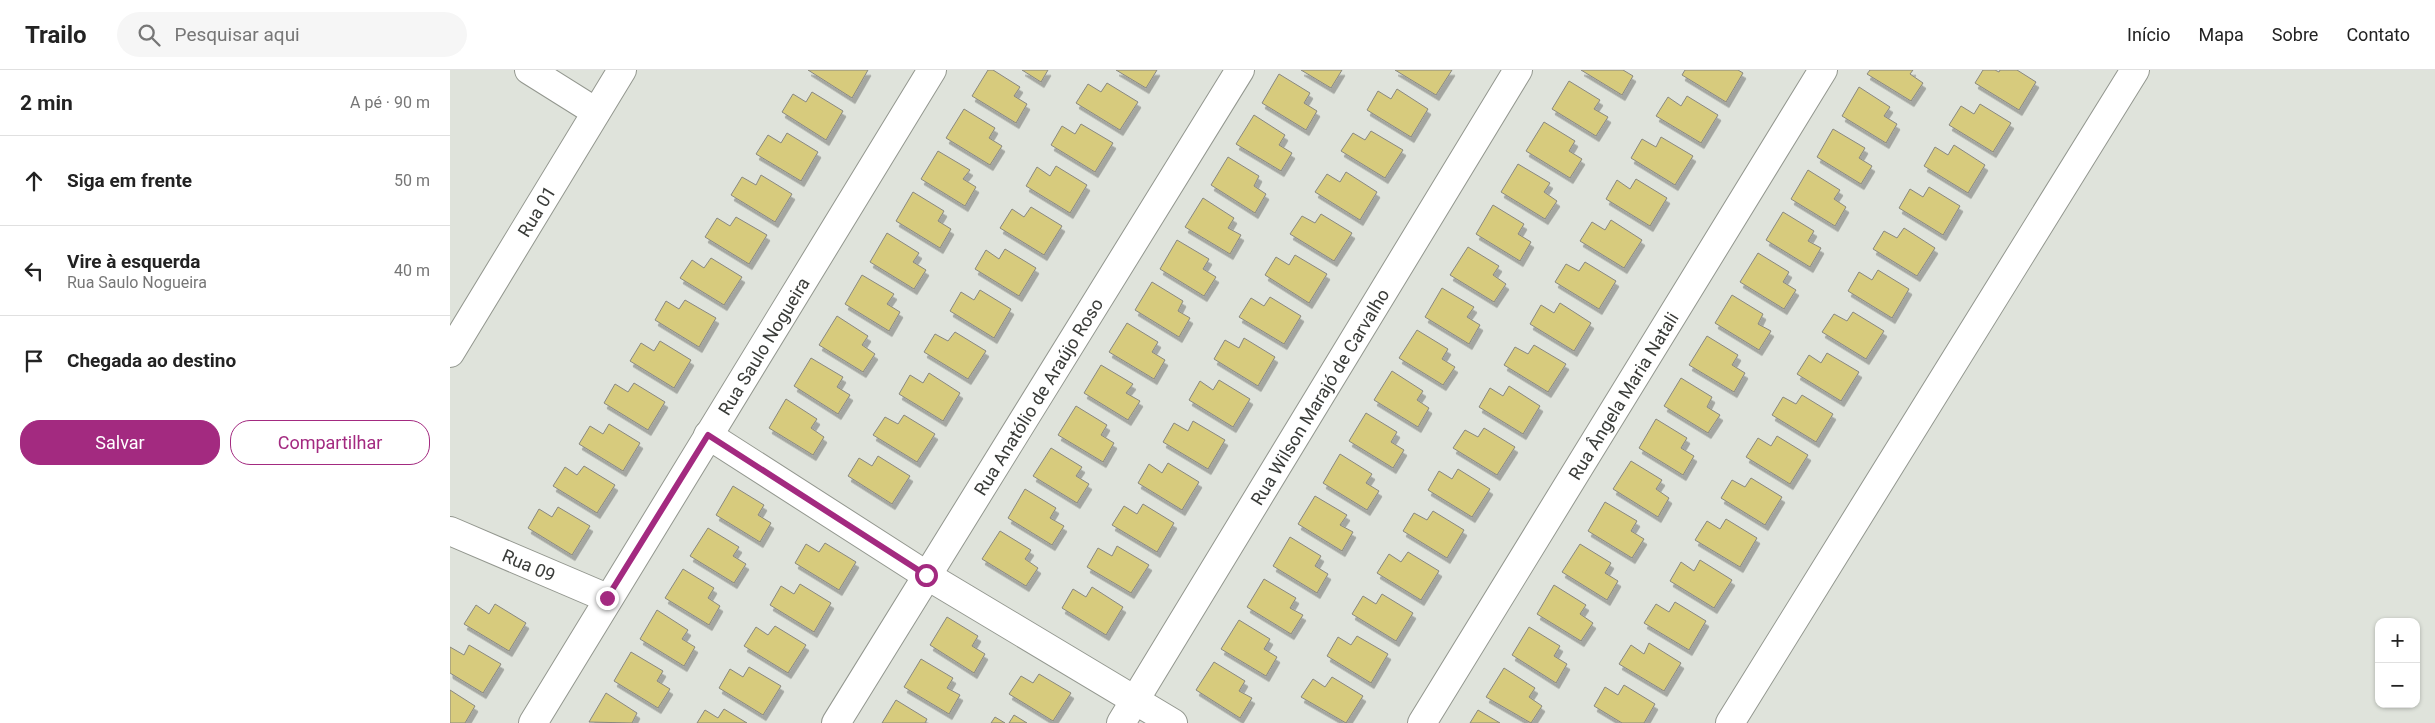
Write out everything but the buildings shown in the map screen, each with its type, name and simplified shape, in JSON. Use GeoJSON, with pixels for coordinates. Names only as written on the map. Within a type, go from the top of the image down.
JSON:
{"type":"FeatureCollection","features":[{"type":"Feature","properties":{"kind":"street"},"geometry":{"type":"LineString","coordinates":[[529,70],[596,112]]}},
{"type":"Feature","properties":{"kind":"street","name":"Rua 01"},"geometry":{"type":"LineString","coordinates":[[450,352],[458,322],[622,70]]}},
{"type":"Feature","properties":{"kind":"street","name":"Rua Saulo Nogueira"},"geometry":{"type":"LineString","coordinates":[[532,723],[932,70]]}},
{"type":"Feature","properties":{"kind":"street","name":"Rua Anatólio de Araújo Roso"},"geometry":{"type":"LineString","coordinates":[[836,723],[1240,70]]}},
{"type":"Feature","properties":{"kind":"street","name":"Rua Wilson Marajó de Carvalho"},"geometry":{"type":"LineString","coordinates":[[1120,723],[1518,70]]}},
{"type":"Feature","properties":{"kind":"street","name":"Rua Ângela Maria Natali"},"geometry":{"type":"LineString","coordinates":[[1422,723],[1823,70]]}},
{"type":"Feature","properties":{"kind":"street"},"geometry":{"type":"LineString","coordinates":[[1737,718],[2135,70]]}},
{"type":"Feature","properties":{"kind":"street"},"geometry":{"type":"LineString","coordinates":[[708,435],[926,575],[1173,723]]}},
{"type":"Feature","properties":{"kind":"street","name":"Rua 09"},"geometry":{"type":"LineString","coordinates":[[450,531],[607,598]]}},
{"type":"Feature","properties":{"kind":"route"},"geometry":{"type":"LineString","coordinates":[[607,598],[708,435],[926,575]]}}]}
